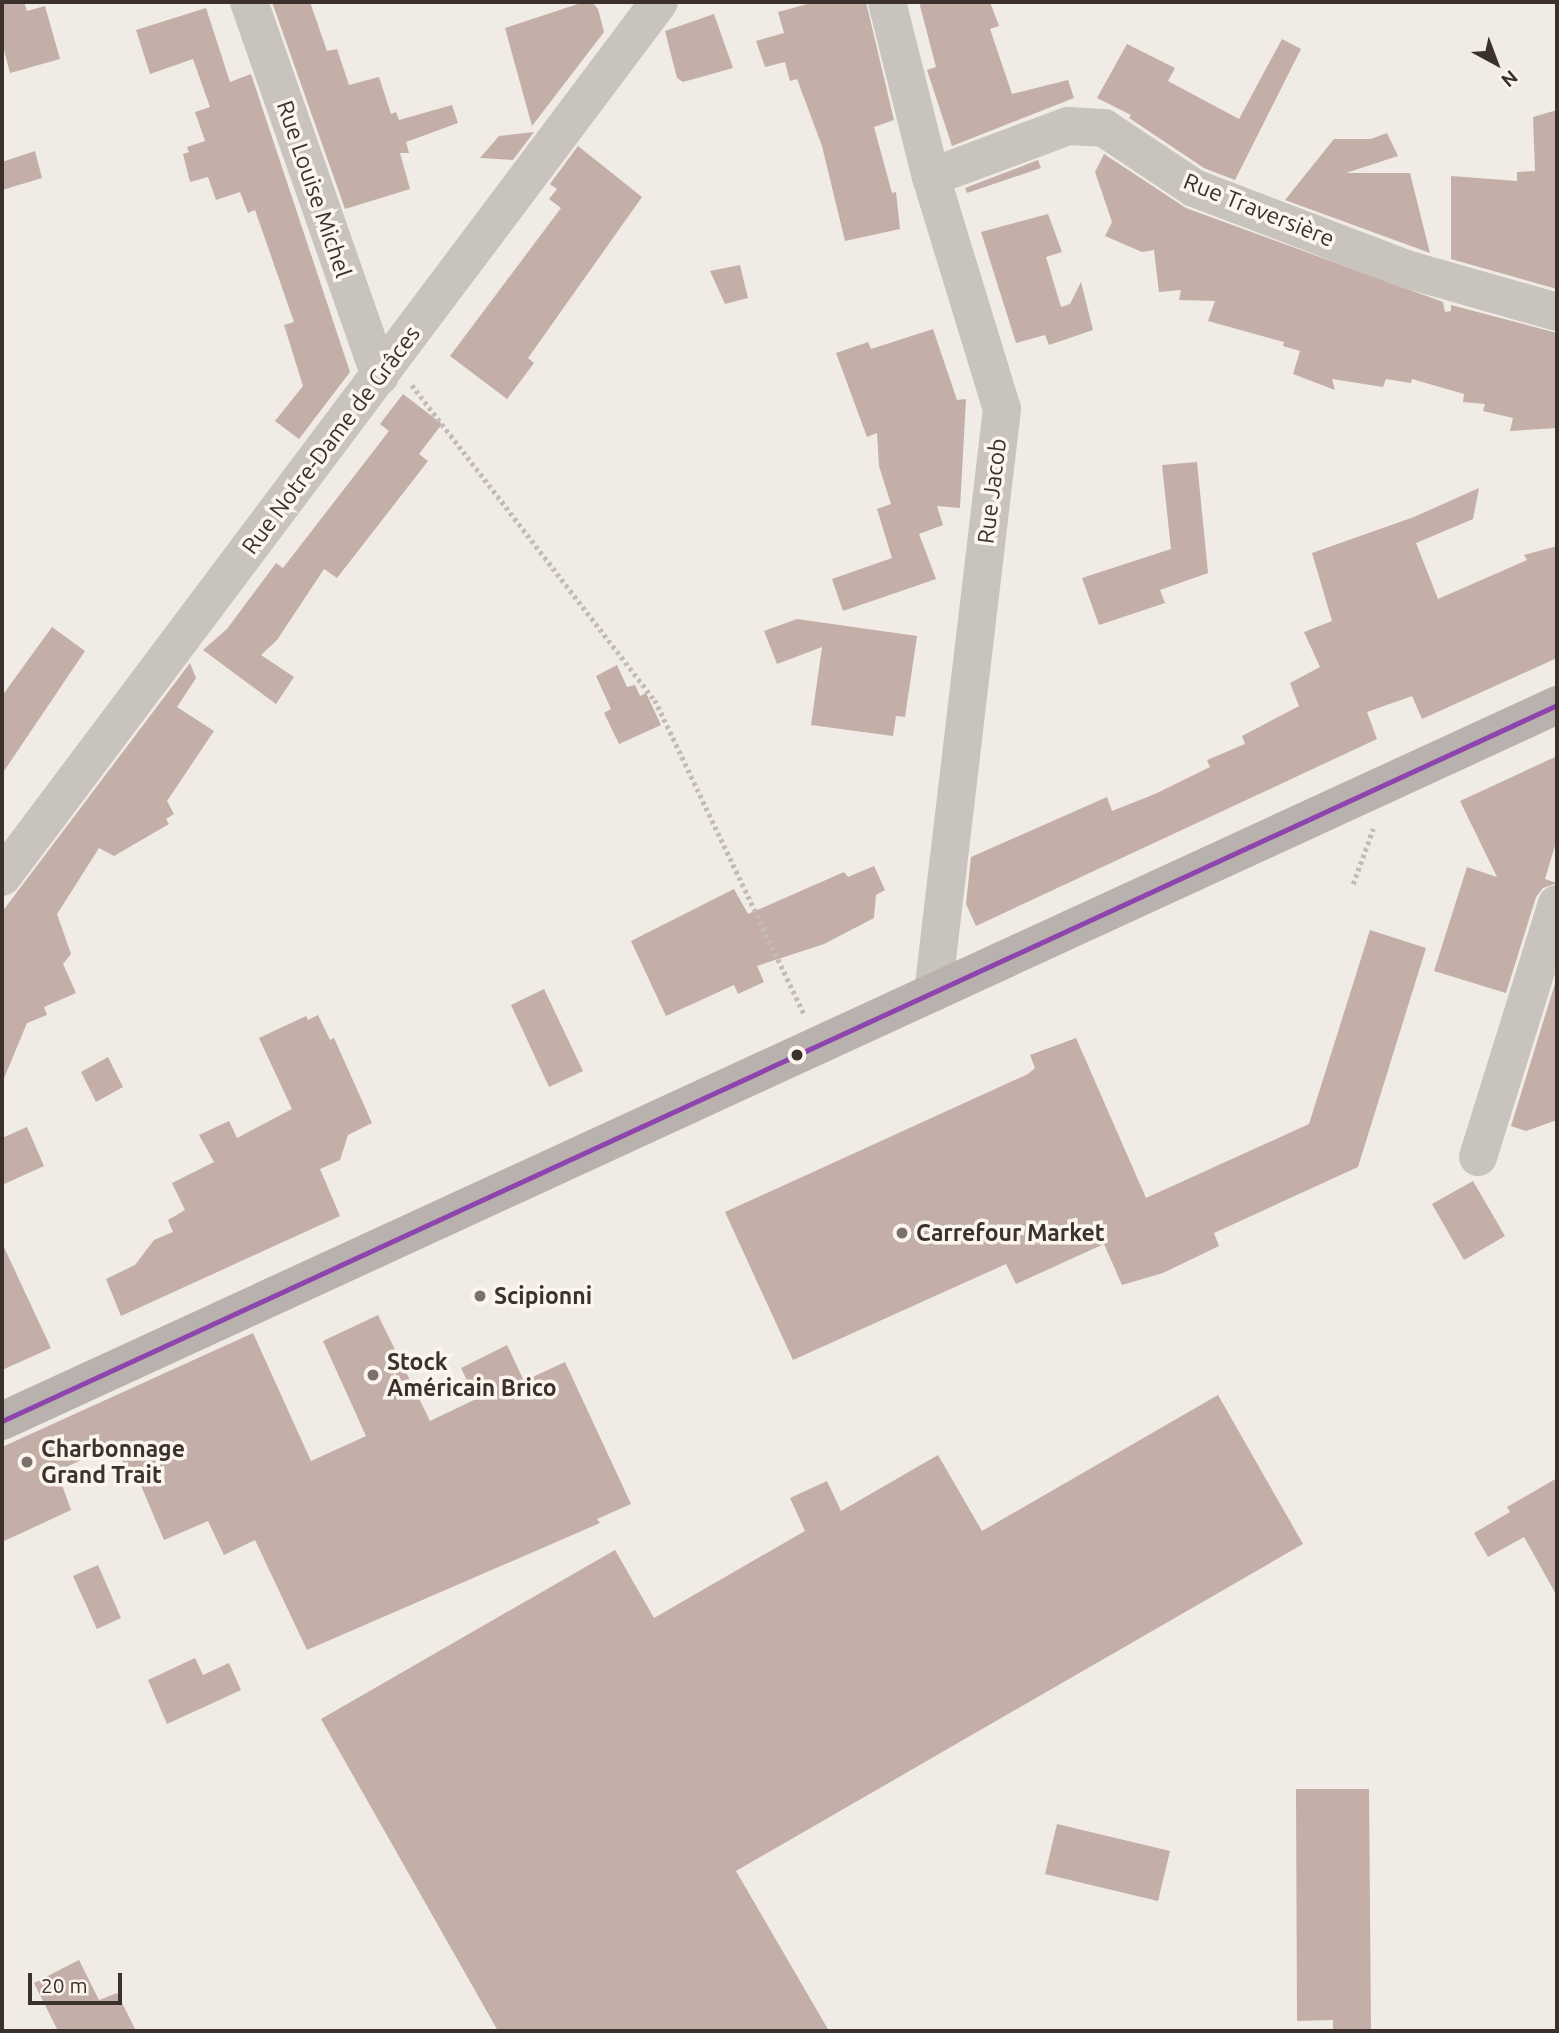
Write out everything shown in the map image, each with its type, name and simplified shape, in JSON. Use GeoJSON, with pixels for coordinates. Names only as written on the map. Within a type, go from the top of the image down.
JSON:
{"type":"FeatureCollection","features":[{"type":"Feature","properties":{"kind":"main road"},"geometry":{"type":"LineString","coordinates":[[2,1421],[1557,705]]}},
{"type":"Feature","properties":{"kind":"street","name":"Rue Louise Michel"},"geometry":{"type":"LineString","coordinates":[[249,2],[386,368]]}},
{"type":"Feature","properties":{"kind":"street","name":"Rue Notre-Dame de Grâces"},"geometry":{"type":"LineString","coordinates":[[2,877],[659,2]]}},
{"type":"Feature","properties":{"kind":"street","name":"Rue Jacob"},"geometry":{"type":"LineString","coordinates":[[887,2],[931,177],[1002,409],[933,993]]}},
{"type":"Feature","properties":{"kind":"street","name":"Rue Traversière"},"geometry":{"type":"LineString","coordinates":[[931,177],[1068,126],[1104,128],[1194,188],[1406,269],[1557,312]]}},
{"type":"Feature","properties":{"kind":"street"},"geometry":{"type":"LineString","coordinates":[[1478,1157],[1557,904]]}},
{"type":"Feature","properties":{"kind":"path"},"geometry":{"type":"LineString","coordinates":[[386,368],[655,700],[819,1045]]}},
{"type":"Feature","properties":{"kind":"path"},"geometry":{"type":"LineString","coordinates":[[1353,884],[1377,816]]}},
{"type":"Feature","properties":{"kind":"building"},"geometry":{"type":"Polygon","coordinates":[[[2,2],[24,2],[27,11],[45,6],[60,59],[10,73],[2,42],[2,2]]]}},
{"type":"Feature","properties":{"kind":"building"},"geometry":{"type":"Polygon","coordinates":[[[272,2],[310,2],[327,51],[337,49],[349,85],[379,77],[391,114],[396,112],[399,120],[452,105],[458,123],[406,142],[409,153],[400,153],[410,189],[345,209],[272,2]]]}},
{"type":"Feature","properties":{"kind":"building"},"geometry":{"type":"Polygon","coordinates":[[[584,2],[592,2],[598,9],[604,32],[532,126],[505,28],[584,2]]]}},
{"type":"Feature","properties":{"kind":"building"},"geometry":{"type":"Polygon","coordinates":[[[815,2],[866,2],[894,120],[874,127],[892,193],[896,192],[900,229],[845,241],[822,146],[797,79],[790,81],[785,62],[765,67],[756,41],[784,33],[778,12],[815,2]]]}},
{"type":"Feature","properties":{"kind":"building"},"geometry":{"type":"Polygon","coordinates":[[[919,2],[990,2],[999,26],[990,29],[1012,94],[1068,80],[1074,98],[952,146],[927,70],[936,67],[919,2]]]}},
{"type":"Feature","properties":{"kind":"building"},"geometry":{"type":"Polygon","coordinates":[[[206,8],[230,82],[251,74],[350,372],[299,439],[275,421],[303,386],[284,325],[294,322],[255,210],[248,213],[240,192],[216,200],[208,177],[190,182],[183,154],[189,152],[187,147],[205,141],[195,112],[210,107],[193,59],[150,74],[136,30],[206,8]]]}},
{"type":"Feature","properties":{"kind":"building"},"geometry":{"type":"Polygon","coordinates":[[[714,14],[733,68],[683,82],[677,78],[665,31],[714,14]]]}},
{"type":"Feature","properties":{"kind":"building"},"geometry":{"type":"Polygon","coordinates":[[[1282,39],[1301,49],[1235,180],[1204,168],[1129,118],[1131,115],[1097,98],[1127,44],[1175,68],[1168,81],[1239,119],[1282,39]]]}},
{"type":"Feature","properties":{"kind":"building"},"geometry":{"type":"Polygon","coordinates":[[[1557,110],[1557,289],[1451,259],[1451,176],[1517,181],[1517,172],[1535,171],[1533,117],[1557,110]]]}},
{"type":"Feature","properties":{"kind":"building"},"geometry":{"type":"Polygon","coordinates":[[[534,132],[513,160],[480,158],[499,136],[534,132]]]}},
{"type":"Feature","properties":{"kind":"building"},"geometry":{"type":"Polygon","coordinates":[[[1387,133],[1398,156],[1346,173],[1410,173],[1430,253],[1285,200],[1334,139],[1371,139],[1387,133]]]}},
{"type":"Feature","properties":{"kind":"building"},"geometry":{"type":"Polygon","coordinates":[[[578,146],[642,197],[528,358],[534,363],[507,399],[450,356],[561,208],[549,199],[557,189],[550,184],[578,146]]]}},
{"type":"Feature","properties":{"kind":"building"},"geometry":{"type":"Polygon","coordinates":[[[35,151],[42,178],[2,190],[2,162],[35,151]]]}},
{"type":"Feature","properties":{"kind":"building"},"geometry":{"type":"Polygon","coordinates":[[[1104,154],[1186,208],[1443,302],[1445,312],[1451,311],[1451,305],[1557,333],[1557,428],[1510,431],[1513,418],[1483,411],[1485,404],[1463,402],[1464,394],[1412,379],[1411,383],[1386,379],[1383,387],[1332,379],[1335,390],[1293,374],[1300,351],[1283,346],[1284,342],[1208,321],[1215,301],[1179,300],[1181,290],[1159,292],[1154,250],[1142,252],[1105,236],[1112,222],[1095,172],[1104,154]]]}},
{"type":"Feature","properties":{"kind":"building"},"geometry":{"type":"Polygon","coordinates":[[[1038,160],[1041,168],[967,193],[965,188],[1038,160]]]}},
{"type":"Feature","properties":{"kind":"building"},"geometry":{"type":"Polygon","coordinates":[[[1048,214],[1062,252],[1046,257],[1061,307],[1070,304],[1081,282],[1093,330],[1049,345],[1045,335],[1016,343],[981,232],[1048,214]]]}},
{"type":"Feature","properties":{"kind":"building"},"geometry":{"type":"Polygon","coordinates":[[[740,265],[748,298],[725,304],[710,271],[740,265]]]}},
{"type":"Feature","properties":{"kind":"building"},"geometry":{"type":"Polygon","coordinates":[[[933,329],[957,400],[966,399],[960,508],[937,506],[943,525],[919,534],[936,579],[843,611],[832,579],[892,558],[877,509],[891,504],[879,466],[877,433],[867,437],[836,353],[868,342],[871,349],[933,329]]]}},
{"type":"Feature","properties":{"kind":"building"},"geometry":{"type":"Polygon","coordinates":[[[403,394],[442,424],[419,454],[428,461],[337,578],[324,569],[277,640],[261,655],[294,677],[276,704],[203,650],[227,629],[276,563],[283,568],[389,431],[380,424],[403,394]]]}},
{"type":"Feature","properties":{"kind":"building"},"geometry":{"type":"Polygon","coordinates":[[[1197,462],[1208,573],[1160,590],[1165,603],[1099,625],[1082,578],[1171,549],[1162,465],[1197,462]]]}},
{"type":"Feature","properties":{"kind":"building"},"geometry":{"type":"Polygon","coordinates":[[[1479,488],[1473,519],[1416,543],[1438,599],[1527,560],[1524,555],[1557,546],[1557,658],[1422,719],[1412,696],[1367,712],[1377,739],[976,926],[966,904],[971,857],[1107,797],[1112,811],[1155,794],[1210,767],[1207,760],[1245,744],[1242,736],[1299,706],[1290,683],[1320,667],[1304,632],[1332,621],[1312,553],[1414,517],[1479,488]]]}},
{"type":"Feature","properties":{"kind":"building"},"geometry":{"type":"Polygon","coordinates":[[[797,619],[917,636],[905,717],[896,716],[893,736],[811,725],[822,647],[777,664],[764,631],[797,619]]]}},
{"type":"Feature","properties":{"kind":"building"},"geometry":{"type":"Polygon","coordinates":[[[52,627],[85,651],[2,774],[2,696],[52,627]]]}},
{"type":"Feature","properties":{"kind":"building"},"geometry":{"type":"Polygon","coordinates":[[[190,663],[196,678],[177,707],[214,731],[167,801],[174,814],[166,819],[169,824],[114,856],[99,848],[57,914],[71,954],[63,964],[76,993],[44,1007],[47,1015],[27,1023],[2,1083],[2,912],[190,663]]]}},
{"type":"Feature","properties":{"kind":"building"},"geometry":{"type":"Polygon","coordinates":[[[617,665],[627,687],[635,685],[640,696],[646,693],[661,725],[619,744],[604,713],[611,709],[596,676],[617,665]]]}},
{"type":"Feature","properties":{"kind":"building"},"geometry":{"type":"Polygon","coordinates":[[[1557,756],[1557,839],[1545,879],[1557,883],[1543,888],[1536,897],[1506,993],[1434,971],[1467,867],[1497,877],[1460,801],[1557,756]]]}},
{"type":"Feature","properties":{"kind":"building"},"geometry":{"type":"Polygon","coordinates":[[[874,866],[885,890],[876,895],[874,918],[824,944],[757,966],[764,982],[738,994],[734,985],[666,1016],[631,941],[734,889],[748,914],[844,872],[848,877],[874,866]]]}},
{"type":"Feature","properties":{"kind":"building"},"geometry":{"type":"Polygon","coordinates":[[[1370,930],[1426,948],[1358,1167],[1214,1233],[1219,1246],[1163,1273],[1122,1285],[1104,1244],[1016,1284],[1006,1264],[793,1360],[725,1212],[1028,1074],[1035,1068],[1030,1055],[1076,1038],[1146,1198],[1309,1124],[1370,930]]]}},
{"type":"Feature","properties":{"kind":"building"},"geometry":{"type":"Polygon","coordinates":[[[1557,977],[1557,1120],[1526,1131],[1511,1126],[1557,977]]]}},
{"type":"Feature","properties":{"kind":"building"},"geometry":{"type":"Polygon","coordinates":[[[544,989],[583,1071],[549,1087],[511,1005],[544,989]]]}},
{"type":"Feature","properties":{"kind":"building"},"geometry":{"type":"Polygon","coordinates":[[[318,1015],[330,1040],[334,1038],[372,1123],[348,1135],[340,1160],[320,1169],[340,1216],[121,1316],[106,1279],[135,1265],[154,1240],[173,1232],[168,1220],[185,1210],[172,1183],[214,1162],[199,1135],[229,1121],[237,1138],[292,1109],[259,1038],[306,1016],[308,1020],[318,1015]]]}},
{"type":"Feature","properties":{"kind":"building"},"geometry":{"type":"Polygon","coordinates":[[[108,1057],[123,1087],[96,1102],[81,1072],[108,1057]]]}},
{"type":"Feature","properties":{"kind":"building"},"geometry":{"type":"Polygon","coordinates":[[[27,1127],[44,1166],[2,1185],[2,1138],[27,1127]]]}},
{"type":"Feature","properties":{"kind":"building"},"geometry":{"type":"Polygon","coordinates":[[[1473,1181],[1505,1236],[1464,1260],[1432,1204],[1473,1181]]]}},
{"type":"Feature","properties":{"kind":"building"},"geometry":{"type":"Polygon","coordinates":[[[2,1243],[51,1348],[2,1370],[2,1243]]]}},
{"type":"Feature","properties":{"kind":"building"},"geometry":{"type":"Polygon","coordinates":[[[378,1315],[430,1421],[476,1399],[461,1368],[507,1345],[524,1381],[565,1362],[631,1504],[597,1519],[600,1523],[307,1650],[255,1540],[224,1555],[208,1521],[164,1540],[134,1469],[128,1473],[115,1445],[57,1471],[71,1510],[2,1542],[2,1447],[253,1333],[311,1461],[366,1436],[323,1341],[378,1315]]]}},
{"type":"Feature","properties":{"kind":"building"},"geometry":{"type":"Polygon","coordinates":[[[1218,1395],[1303,1544],[736,1871],[829,2031],[498,2031],[321,1719],[615,1550],[654,1618],[805,1531],[790,1498],[827,1481],[841,1511],[938,1455],[982,1531],[1218,1395]]]}},
{"type":"Feature","properties":{"kind":"building"},"geometry":{"type":"Polygon","coordinates":[[[1557,1478],[1557,1596],[1524,1537],[1488,1557],[1474,1533],[1510,1512],[1507,1507],[1557,1478]]]}},
{"type":"Feature","properties":{"kind":"building"},"geometry":{"type":"Polygon","coordinates":[[[98,1565],[121,1618],[97,1629],[73,1576],[98,1565]]]}},
{"type":"Feature","properties":{"kind":"building"},"geometry":{"type":"Polygon","coordinates":[[[195,1658],[203,1675],[229,1663],[241,1690],[167,1724],[148,1680],[195,1658]]]}},
{"type":"Feature","properties":{"kind":"building"},"geometry":{"type":"Polygon","coordinates":[[[1296,1789],[1369,1789],[1371,2031],[1333,2031],[1333,2020],[1297,2021],[1296,1789]]]}},
{"type":"Feature","properties":{"kind":"building"},"geometry":{"type":"Polygon","coordinates":[[[1057,1824],[1170,1851],[1158,1901],[1045,1874],[1057,1824]]]}},
{"type":"Feature","properties":{"kind":"building"},"geometry":{"type":"Polygon","coordinates":[[[79,1960],[99,2000],[117,1993],[136,2031],[58,2031],[34,1983],[79,1960]]]}},
{"type":"Feature","properties":{"kind":"transit line"},"geometry":{"type":"LineString","coordinates":[[2,1421],[1557,705]]}},
{"type":"Feature","properties":{"kind":"place","name":"Carrefour Market"},"geometry":{"type":"Point","coordinates":[902,1233]}},
{"type":"Feature","properties":{"kind":"place","name":"Scipionni"},"geometry":{"type":"Point","coordinates":[480,1296]}},
{"type":"Feature","properties":{"kind":"place","name":"Stock Américain Brico"},"geometry":{"type":"Point","coordinates":[373,1375]}},
{"type":"Feature","properties":{"kind":"place","name":"Charbonnage Grand Trait"},"geometry":{"type":"Point","coordinates":[27,1462]}}]}
